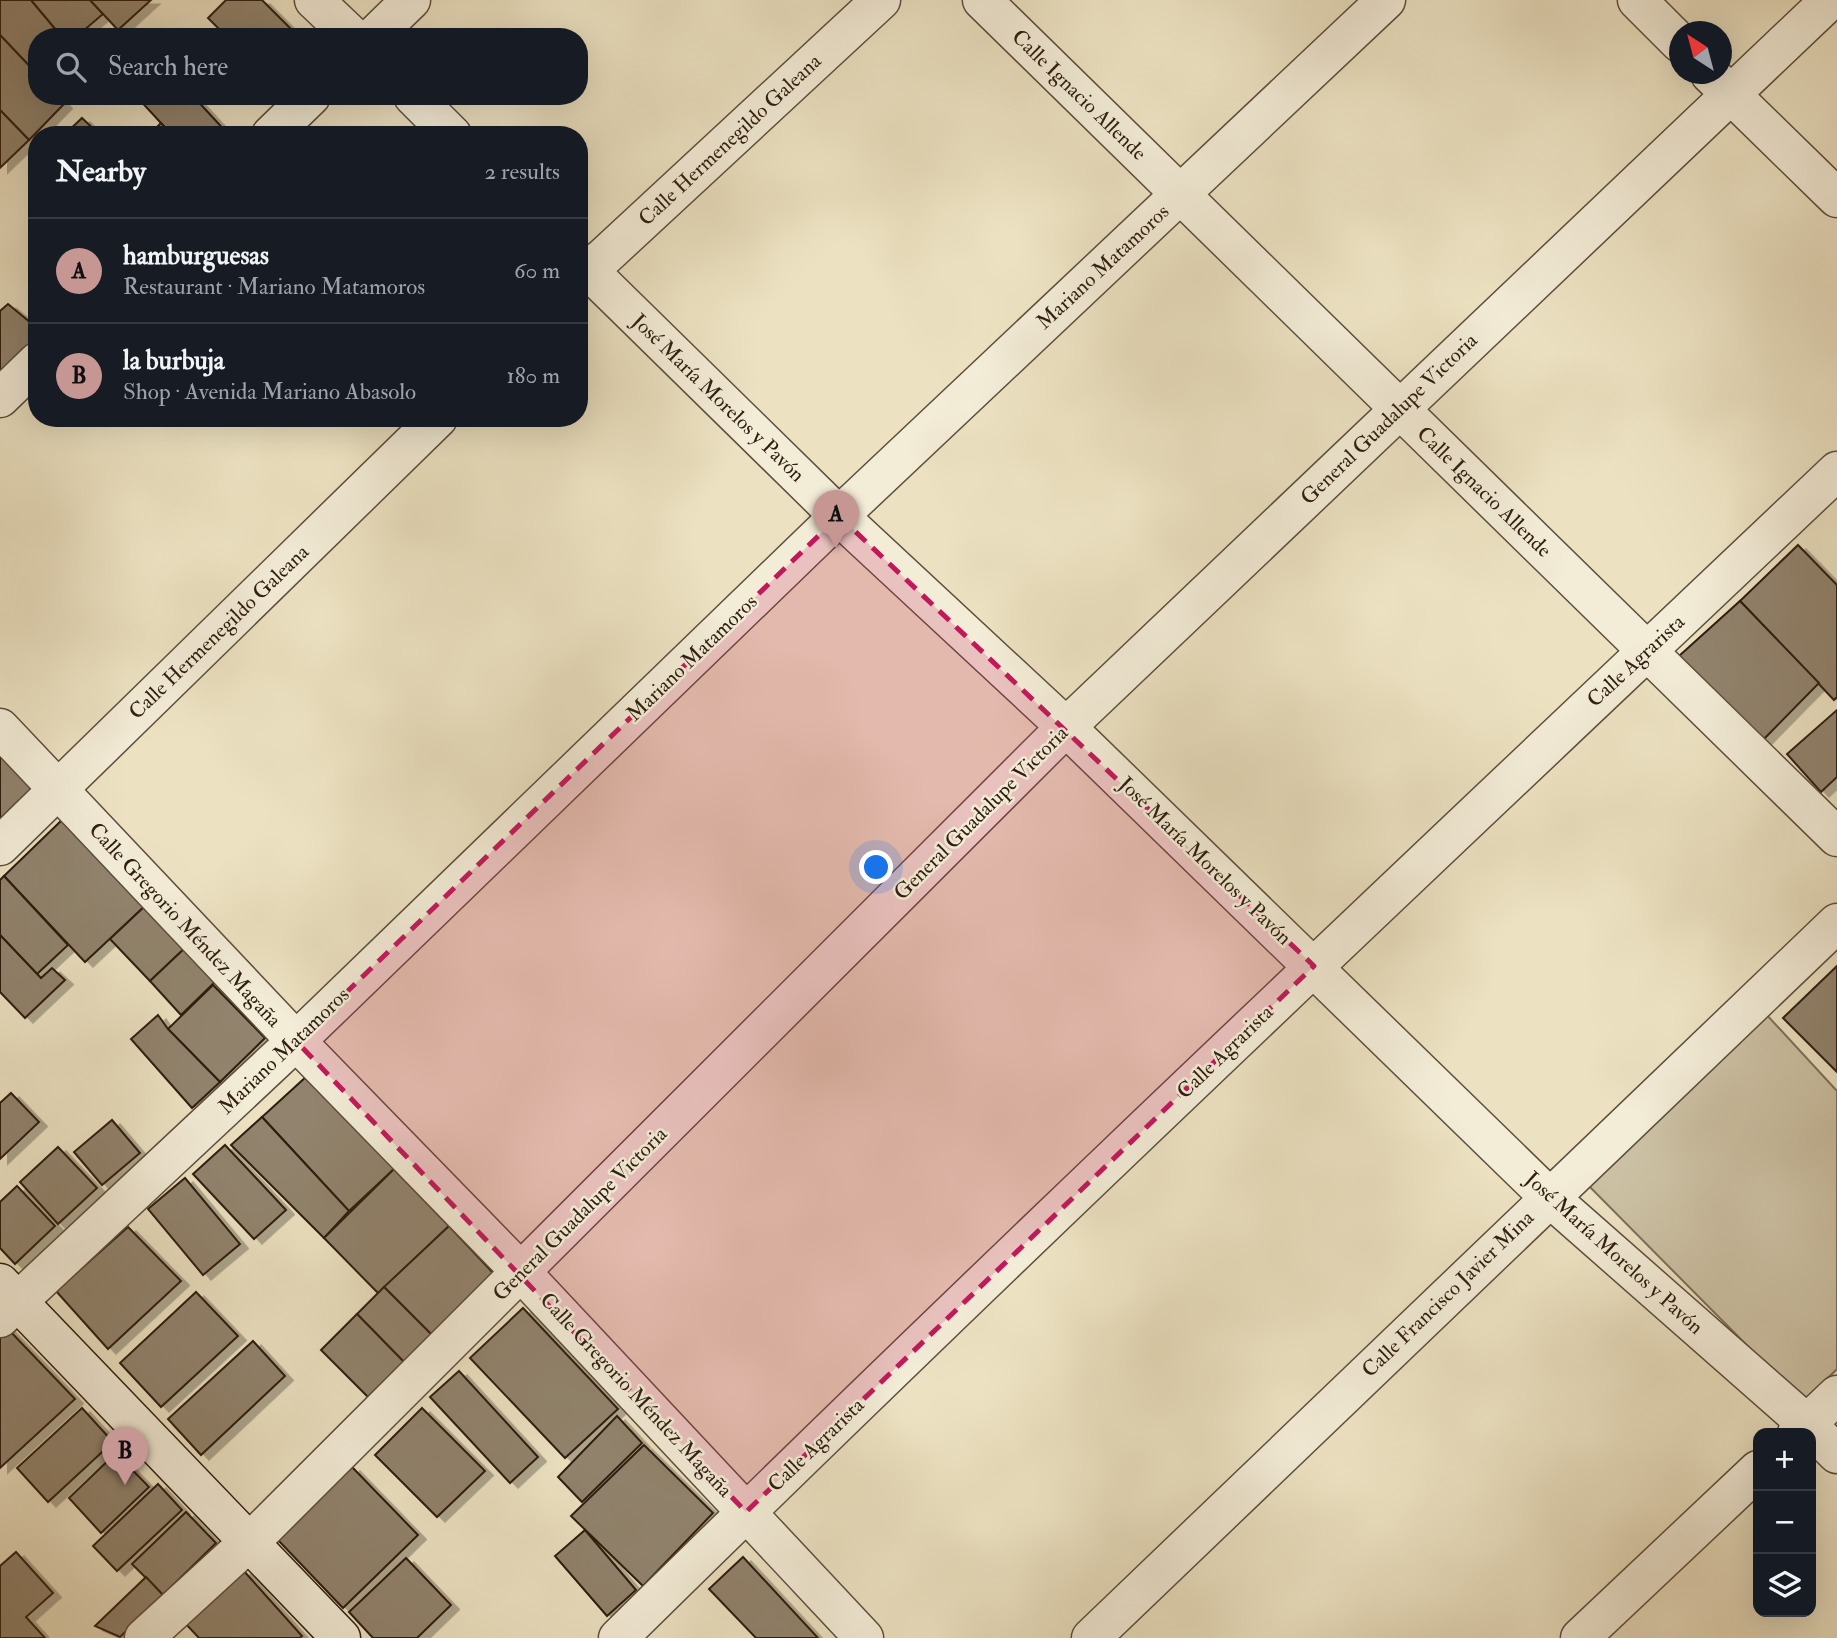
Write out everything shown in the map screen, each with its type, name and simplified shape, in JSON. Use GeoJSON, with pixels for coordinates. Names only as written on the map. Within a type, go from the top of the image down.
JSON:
{"type":"FeatureCollection","features":[{"type":"Feature","properties":{"kind":"street"},"geometry":{"type":"LineString","coordinates":[[314,0],[344,28]]}},
{"type":"Feature","properties":{"kind":"street"},"geometry":{"type":"LineString","coordinates":[[382,28],[411,0]]}},
{"type":"Feature","properties":{"kind":"street","name":"Calle Hermenegildo Galeana"},"geometry":{"type":"LineString","coordinates":[[588,266],[881,0]]}},
{"type":"Feature","properties":{"kind":"street","name":"Calle Ignacio Allende"},"geometry":{"type":"LineString","coordinates":[[982,0],[1837,837]]}},
{"type":"Feature","properties":{"kind":"street","name":"Mariano Matamoros"},"geometry":{"type":"LineString","coordinates":[[6,1301],[296,1041],[839,516],[1387,0]]}},
{"type":"Feature","properties":{"kind":"street"},"geometry":{"type":"LineString","coordinates":[[1637,0],[1669,33]]}},
{"type":"Feature","properties":{"kind":"street","name":"General Guadalupe Victoria"},"geometry":{"type":"LineString","coordinates":[[1732,75],[1830,0]]}},
{"type":"Feature","properties":{"kind":"street"},"geometry":{"type":"LineString","coordinates":[[1720,84],[1837,198]]}},
{"type":"Feature","properties":{"kind":"street","name":"General Guadalupe Victoria"},"geometry":{"type":"LineString","coordinates":[[144,1638],[250,1543],[1066,727],[1400,409],[1720,84]]}},
{"type":"Feature","properties":{"kind":"street"},"geometry":{"type":"LineString","coordinates":[[280,126],[302,105]]}},
{"type":"Feature","properties":{"kind":"street"},"geometry":{"type":"LineString","coordinates":[[422,105],[443,126]]}},
{"type":"Feature","properties":{"kind":"street","name":"José María Morelos y Pavón"},"geometry":{"type":"LineString","coordinates":[[588,277],[1066,727],[1549,1197],[1801,1428]]}},
{"type":"Feature","properties":{"kind":"street"},"geometry":{"type":"LineString","coordinates":[[0,398],[28,371]]}},
{"type":"Feature","properties":{"kind":"street","name":"Calle Hermenegildo Galeana"},"geometry":{"type":"LineString","coordinates":[[0,846],[429,427]]}},
{"type":"Feature","properties":{"kind":"street","name":"Calle Agrarista"},"geometry":{"type":"LineString","coordinates":[[618,1638],[1314,966],[1837,471]]}},
{"type":"Feature","properties":{"kind":"street","name":"Calle Gregorio Méndez Magaña"},"geometry":{"type":"LineString","coordinates":[[0,728],[296,1041],[522,1273],[864,1638]]}},
{"type":"Feature","properties":{"kind":"street","name":"Calle Francisco Javier Mina"},"geometry":{"type":"LineString","coordinates":[[1091,1638],[1837,923]]}},
{"type":"Feature","properties":{"kind":"street"},"geometry":{"type":"LineString","coordinates":[[6,1301],[250,1543],[341,1638]]}},
{"type":"Feature","properties":{"kind":"street"},"geometry":{"type":"LineString","coordinates":[[1803,1428],[1837,1395]]}},
{"type":"Feature","properties":{"kind":"street","name":"José María Morelos y Pavón"},"geometry":{"type":"LineString","coordinates":[[1816,1439],[1837,1454]]}},
{"type":"Feature","properties":{"kind":"street"},"geometry":{"type":"LineString","coordinates":[[1580,1638],[1753,1475]]}},
{"type":"Feature","properties":{"kind":"highlighted area"},"geometry":{"type":"Polygon","coordinates":[[[839,516],[1314,966],[746,1512],[296,1041],[839,516]]]}},
{"type":"Feature","properties":{"kind":"shaded area"},"geometry":{"type":"Polygon","coordinates":[[[1765,1013],[1837,1091],[1837,1369],[1803,1402],[1583,1180],[1765,1013]]]}},
{"type":"Feature","properties":{"kind":"building"},"geometry":{"type":"Polygon","coordinates":[[[0,0],[31,0],[54,28],[28,28],[28,65],[0,35],[0,0]]]}},
{"type":"Feature","properties":{"kind":"building"},"geometry":{"type":"Polygon","coordinates":[[[31,0],[90,0],[103,14],[87,28],[54,28],[31,0]]]}},
{"type":"Feature","properties":{"kind":"building"},"geometry":{"type":"Polygon","coordinates":[[[90,0],[151,0],[120,28],[116,28],[90,0]]]}},
{"type":"Feature","properties":{"kind":"building"},"geometry":{"type":"Polygon","coordinates":[[[226,0],[262,0],[290,28],[218,28],[208,18],[226,0]]]}},
{"type":"Feature","properties":{"kind":"building"},"geometry":{"type":"Polygon","coordinates":[[[0,35],[28,65],[28,105],[63,105],[43,126],[28,126],[28,139],[0,110],[0,35]]]}},
{"type":"Feature","properties":{"kind":"building"},"geometry":{"type":"Polygon","coordinates":[[[144,105],[201,105],[221,126],[164,126],[144,105]]]}},
{"type":"Feature","properties":{"kind":"building"},"geometry":{"type":"Polygon","coordinates":[[[0,110],[28,141],[0,168],[0,110]]]}},
{"type":"Feature","properties":{"kind":"building"},"geometry":{"type":"Polygon","coordinates":[[[82,118],[90,126],[74,126],[82,118]]]}},
{"type":"Feature","properties":{"kind":"building"},"geometry":{"type":"Polygon","coordinates":[[[8,304],[28,321],[28,352],[0,378],[0,311],[8,304]]]}},
{"type":"Feature","properties":{"kind":"building"},"geometry":{"type":"Polygon","coordinates":[[[1798,545],[1837,585],[1837,697],[1834,700],[1740,601],[1798,545]]]}},
{"type":"Feature","properties":{"kind":"building"},"geometry":{"type":"Polygon","coordinates":[[[1740,601],[1819,683],[1763,740],[1679,656],[1740,601]]]}},
{"type":"Feature","properties":{"kind":"building"},"geometry":{"type":"Polygon","coordinates":[[[1837,710],[1837,777],[1821,792],[1787,754],[1837,710]]]}},
{"type":"Feature","properties":{"kind":"building"},"geometry":{"type":"Polygon","coordinates":[[[0,753],[34,791],[0,822],[0,753]]]}},
{"type":"Feature","properties":{"kind":"building"},"geometry":{"type":"Polygon","coordinates":[[[65,817],[146,905],[85,962],[4,876],[65,817]]]}},
{"type":"Feature","properties":{"kind":"building"},"geometry":{"type":"Polygon","coordinates":[[[4,876],[68,945],[37,974],[0,935],[0,880],[4,876]]]}},
{"type":"Feature","properties":{"kind":"building"},"geometry":{"type":"Polygon","coordinates":[[[146,905],[186,947],[150,981],[110,939],[146,905]]]}},
{"type":"Feature","properties":{"kind":"building"},"geometry":{"type":"Polygon","coordinates":[[[0,935],[41,978],[52,968],[65,980],[25,1018],[0,992],[0,935]]]}},
{"type":"Feature","properties":{"kind":"building"},"geometry":{"type":"Polygon","coordinates":[[[186,947],[218,979],[181,1015],[150,981],[186,947]]]}},
{"type":"Feature","properties":{"kind":"building"},"geometry":{"type":"Polygon","coordinates":[[[1837,966],[1837,1072],[1783,1018],[1837,966]]]}},
{"type":"Feature","properties":{"kind":"building"},"geometry":{"type":"Polygon","coordinates":[[[213,985],[265,1038],[220,1082],[168,1029],[213,985]]]}},
{"type":"Feature","properties":{"kind":"building"},"geometry":{"type":"Polygon","coordinates":[[[158,1015],[168,1029],[220,1082],[192,1108],[131,1039],[158,1015]]]}},
{"type":"Feature","properties":{"kind":"building"},"geometry":{"type":"Polygon","coordinates":[[[307,1076],[394,1169],[349,1211],[262,1117],[307,1076]]]}},
{"type":"Feature","properties":{"kind":"building"},"geometry":{"type":"Polygon","coordinates":[[[11,1093],[39,1122],[0,1159],[0,1103],[11,1093]]]}},
{"type":"Feature","properties":{"kind":"building"},"geometry":{"type":"Polygon","coordinates":[[[262,1117],[349,1211],[324,1238],[231,1145],[262,1117]]]}},
{"type":"Feature","properties":{"kind":"building"},"geometry":{"type":"Polygon","coordinates":[[[112,1120],[140,1153],[102,1185],[74,1152],[112,1120]]]}},
{"type":"Feature","properties":{"kind":"building"},"geometry":{"type":"Polygon","coordinates":[[[225,1145],[286,1210],[254,1239],[193,1174],[225,1145]]]}},
{"type":"Feature","properties":{"kind":"building"},"geometry":{"type":"Polygon","coordinates":[[[58,1147],[97,1188],[58,1224],[20,1182],[58,1147]]]}},
{"type":"Feature","properties":{"kind":"building"},"geometry":{"type":"Polygon","coordinates":[[[394,1169],[449,1226],[379,1294],[324,1238],[394,1169]]]}},
{"type":"Feature","properties":{"kind":"building"},"geometry":{"type":"Polygon","coordinates":[[[185,1178],[240,1244],[203,1275],[148,1209],[185,1178]]]}},
{"type":"Feature","properties":{"kind":"building"},"geometry":{"type":"Polygon","coordinates":[[[17,1186],[55,1226],[15,1264],[0,1248],[0,1202],[17,1186]]]}},
{"type":"Feature","properties":{"kind":"building"},"geometry":{"type":"Polygon","coordinates":[[[449,1226],[495,1275],[432,1335],[384,1287],[449,1226]]]}},
{"type":"Feature","properties":{"kind":"building"},"geometry":{"type":"Polygon","coordinates":[[[128,1227],[181,1281],[108,1349],[56,1291],[128,1227]]]}},
{"type":"Feature","properties":{"kind":"building"},"geometry":{"type":"Polygon","coordinates":[[[384,1287],[432,1335],[404,1362],[357,1314],[384,1287]]]}},
{"type":"Feature","properties":{"kind":"building"},"geometry":{"type":"Polygon","coordinates":[[[196,1292],[238,1336],[161,1407],[120,1363],[196,1292]]]}},
{"type":"Feature","properties":{"kind":"building"},"geometry":{"type":"Polygon","coordinates":[[[523,1308],[618,1409],[565,1458],[470,1358],[523,1308]]]}},
{"type":"Feature","properties":{"kind":"building"},"geometry":{"type":"Polygon","coordinates":[[[357,1314],[404,1362],[368,1397],[321,1350],[357,1314]]]}},
{"type":"Feature","properties":{"kind":"building"},"geometry":{"type":"Polygon","coordinates":[[[7,1328],[75,1399],[0,1468],[0,1334],[7,1328]]]}},
{"type":"Feature","properties":{"kind":"building"},"geometry":{"type":"Polygon","coordinates":[[[253,1341],[285,1376],[201,1455],[168,1419],[253,1341]]]}},
{"type":"Feature","properties":{"kind":"building"},"geometry":{"type":"Polygon","coordinates":[[[459,1371],[538,1457],[510,1483],[430,1397],[459,1371]]]}},
{"type":"Feature","properties":{"kind":"building"},"geometry":{"type":"Polygon","coordinates":[[[82,1408],[113,1442],[48,1502],[17,1468],[82,1408]]]}},
{"type":"Feature","properties":{"kind":"building"},"geometry":{"type":"Polygon","coordinates":[[[422,1408],[485,1471],[437,1517],[375,1455],[422,1408]]]}},
{"type":"Feature","properties":{"kind":"building"},"geometry":{"type":"Polygon","coordinates":[[[617,1416],[642,1443],[582,1502],[558,1477],[617,1416]]]}},
{"type":"Feature","properties":{"kind":"building"},"geometry":{"type":"Polygon","coordinates":[[[644,1445],[713,1513],[643,1586],[571,1516],[644,1445]]]}},
{"type":"Feature","properties":{"kind":"building"},"geometry":{"type":"Polygon","coordinates":[[[116,1453],[149,1487],[101,1533],[69,1498],[116,1453]]]}},
{"type":"Feature","properties":{"kind":"building"},"geometry":{"type":"Polygon","coordinates":[[[352,1467],[418,1535],[343,1608],[277,1539],[352,1467]]]}},
{"type":"Feature","properties":{"kind":"building"},"geometry":{"type":"Polygon","coordinates":[[[158,1484],[182,1510],[117,1571],[93,1546],[158,1484]]]}},
{"type":"Feature","properties":{"kind":"building"},"geometry":{"type":"Polygon","coordinates":[[[186,1512],[216,1543],[163,1595],[132,1564],[186,1512]]]}},
{"type":"Feature","properties":{"kind":"building"},"geometry":{"type":"Polygon","coordinates":[[[585,1530],[636,1590],[607,1616],[555,1556],[585,1530]]]}},
{"type":"Feature","properties":{"kind":"building"},"geometry":{"type":"Polygon","coordinates":[[[16,1552],[53,1593],[26,1617],[45,1638],[0,1638],[0,1566],[16,1552]]]}},
{"type":"Feature","properties":{"kind":"building"},"geometry":{"type":"Polygon","coordinates":[[[743,1557],[818,1638],[756,1638],[709,1589],[743,1557]]]}},
{"type":"Feature","properties":{"kind":"building"},"geometry":{"type":"Polygon","coordinates":[[[406,1558],[451,1605],[417,1638],[373,1638],[349,1612],[406,1558]]]}},
{"type":"Feature","properties":{"kind":"building"},"geometry":{"type":"Polygon","coordinates":[[[243,1570],[302,1636],[300,1638],[199,1638],[184,1622],[243,1570]]]}},
{"type":"Feature","properties":{"kind":"building"},"geometry":{"type":"Polygon","coordinates":[[[146,1577],[163,1595],[120,1637],[95,1626],[146,1577]]]}},
{"type":"Feature","properties":{"kind":"place","name":"hamburguesas"},"geometry":{"type":"Point","coordinates":[836,548]}},
{"type":"Feature","properties":{"kind":"place","name":"la burbuja"},"geometry":{"type":"Point","coordinates":[125,1485]}}]}
